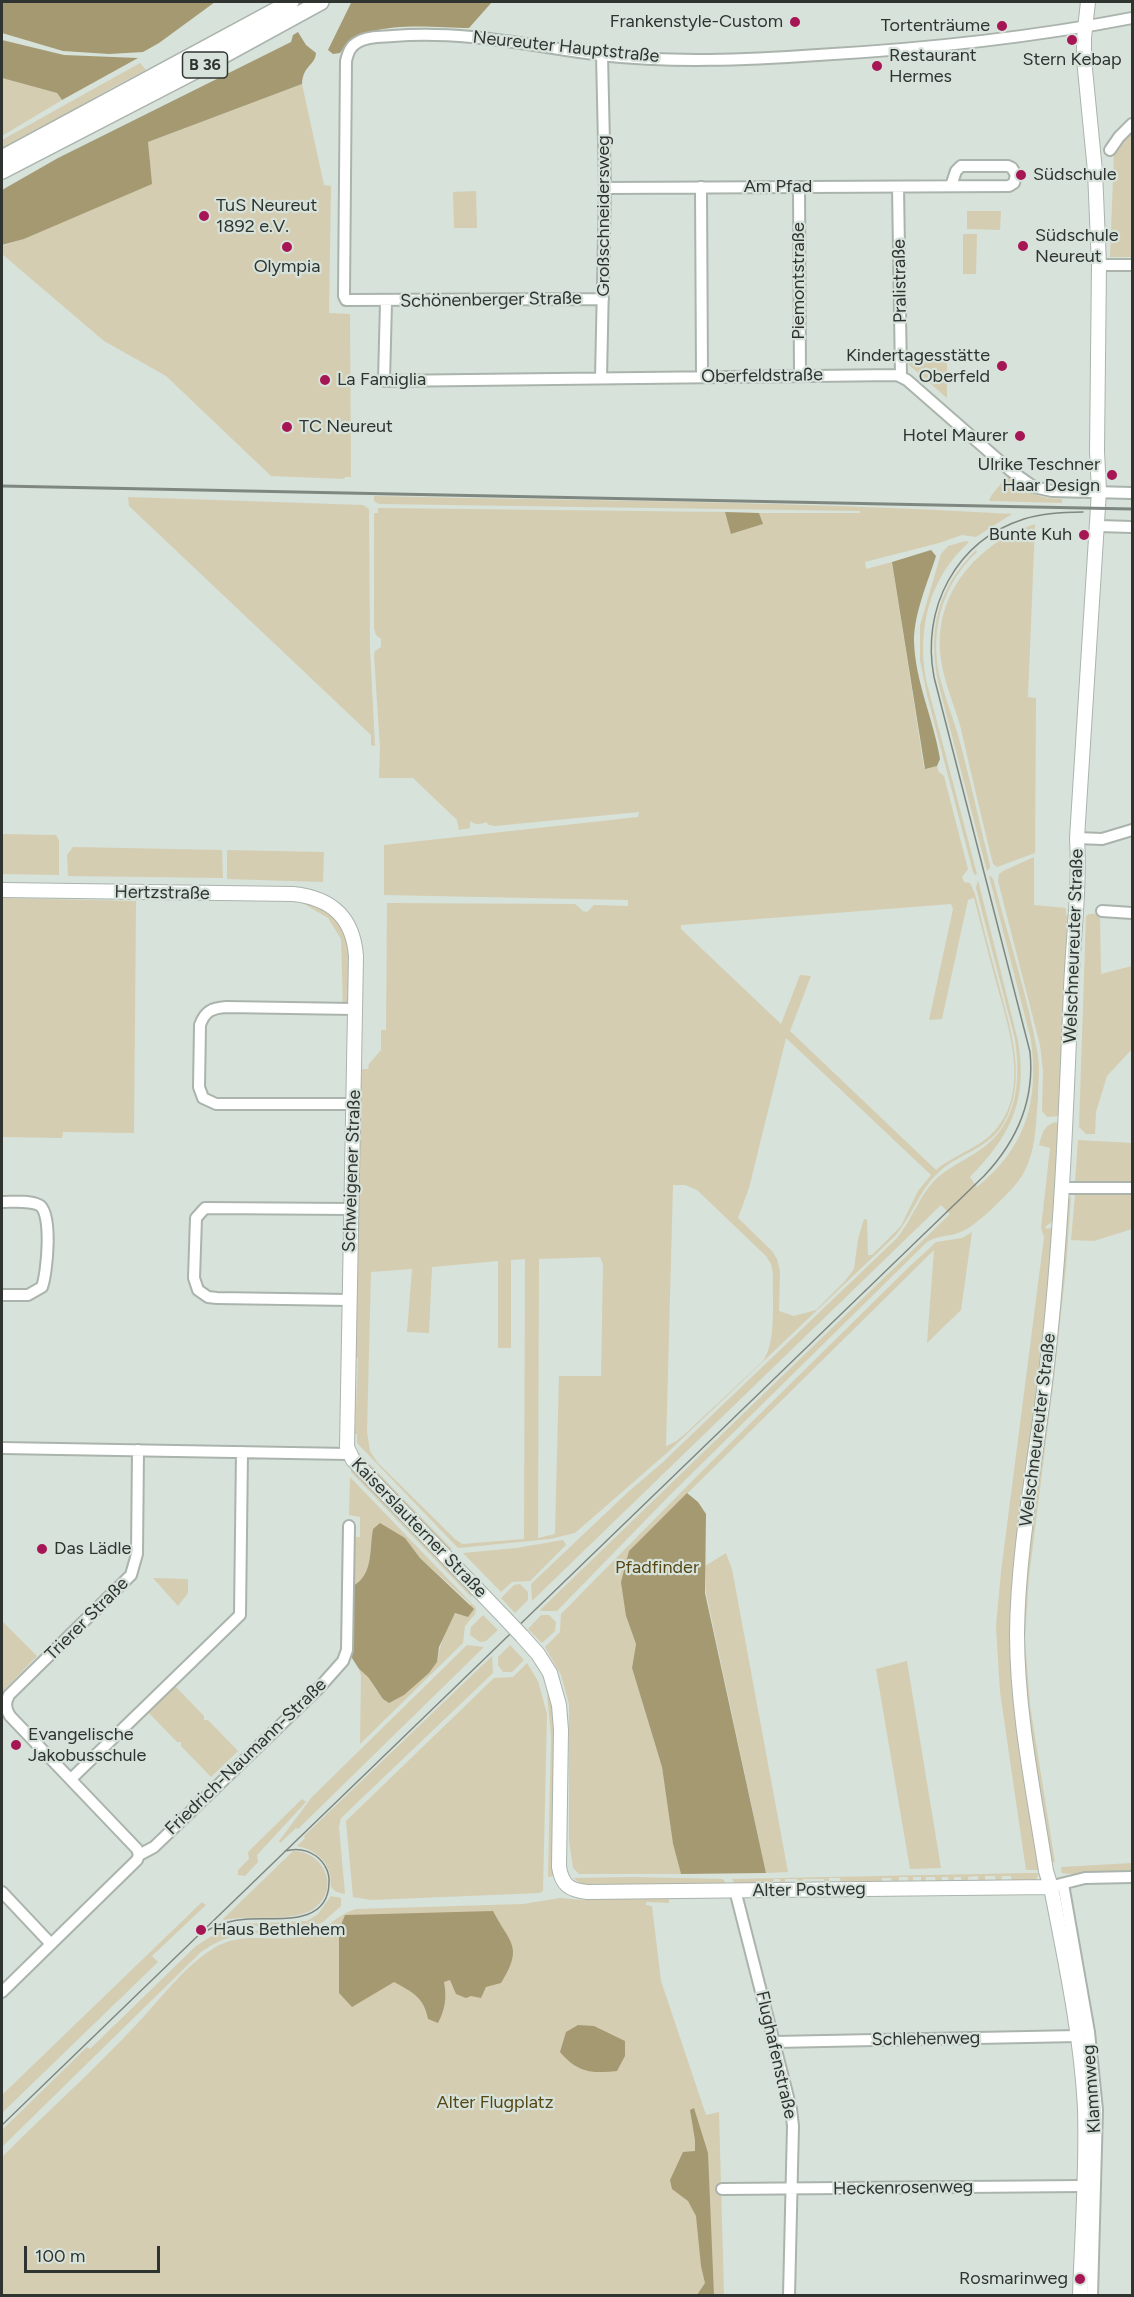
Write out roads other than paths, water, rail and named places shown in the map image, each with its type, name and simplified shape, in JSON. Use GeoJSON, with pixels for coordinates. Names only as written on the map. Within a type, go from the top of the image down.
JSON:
{"type":"FeatureCollection","features":[{"type":"Feature","properties":{"kind":"highway","name":"B 36"},"geometry":{"type":"LineString","coordinates":[[2,158],[294,8],[321,2]]}},
{"type":"Feature","properties":{"kind":"highway","name":"B 36"},"geometry":{"type":"LineString","coordinates":[[2,171],[294,8]]}},
{"type":"Feature","properties":{"kind":"main road","name":"Welschneureuter Straße"},"geometry":{"type":"LineString","coordinates":[[1057,1885],[1046,1871],[1022,1713],[1017,1635],[1019,1582],[1055,1299],[1070,1056],[1074,914],[1078,873],[1077,838],[1098,526],[1099,265],[1095,171],[1084,59],[1088,2]]}},
{"type":"Feature","properties":{"kind":"main road","name":"Hertzstraße"},"geometry":{"type":"LineString","coordinates":[[2,890],[284,894],[310,896],[321,900]]}},
{"type":"Feature","properties":{"kind":"main road","name":"Schweigener Straße"},"geometry":{"type":"LineString","coordinates":[[321,900],[342,915],[353,936],[356,956],[347,1440],[349,1454]]}},
{"type":"Feature","properties":{"kind":"main road","name":"Kaiserslauterner Straße"},"geometry":{"type":"LineString","coordinates":[[349,1454],[522,1636],[538,1654],[550,1673],[559,1705],[561,1730],[560,1867],[562,1880],[568,1887]]}},
{"type":"Feature","properties":{"kind":"main road","name":"Alter Postweg"},"geometry":{"type":"LineString","coordinates":[[568,1887],[587,1892],[1057,1885]]}},
{"type":"Feature","properties":{"kind":"main road","name":"Klammweg"},"geometry":{"type":"LineString","coordinates":[[1057,1885],[1078,2036],[1085,2110],[1080,2295]]}},
{"type":"Feature","properties":{"kind":"street","name":"Neureuter Hauptstraße"},"geometry":{"type":"LineString","coordinates":[[386,302],[350,302],[344,296],[346,61],[350,50],[358,42],[372,38],[416,34],[454,35],[602,55],[690,60],[777,58],[933,46],[1085,27],[1132,18]]}},
{"type":"Feature","properties":{"kind":"street","name":"Großschneidersweg"},"geometry":{"type":"LineString","coordinates":[[601,378],[605,188],[602,55]]}},
{"type":"Feature","properties":{"kind":"street"},"geometry":{"type":"LineString","coordinates":[[1110,150],[1132,124]]}},
{"type":"Feature","properties":{"kind":"street","name":"Am Pfad"},"geometry":{"type":"LineString","coordinates":[[605,188],[1009,186],[1014,183],[1016,175],[1008,166],[961,166],[956,171],[951,186]]}},
{"type":"Feature","properties":{"kind":"street","name":"Piemontstraße"},"geometry":{"type":"LineString","coordinates":[[799,187],[800,375]]}},
{"type":"Feature","properties":{"kind":"street","name":"Pralistraße"},"geometry":{"type":"LineString","coordinates":[[898,187],[901,376]]}},
{"type":"Feature","properties":{"kind":"street"},"geometry":{"type":"LineString","coordinates":[[701,188],[702,377]]}},
{"type":"Feature","properties":{"kind":"street"},"geometry":{"type":"LineString","coordinates":[[1099,265],[1132,265]]}},
{"type":"Feature","properties":{"kind":"street","name":"Schönenberger Straße"},"geometry":{"type":"LineString","coordinates":[[384,381],[386,302],[603,299]]}},
{"type":"Feature","properties":{"kind":"street","name":"Oberfeldstraße"},"geometry":{"type":"LineString","coordinates":[[384,381],[800,375],[901,376]]}},
{"type":"Feature","properties":{"kind":"street"},"geometry":{"type":"LineString","coordinates":[[901,376],[1022,480],[1034,487],[1052,491],[1132,493]]}},
{"type":"Feature","properties":{"kind":"street"},"geometry":{"type":"LineString","coordinates":[[1098,526],[1132,527]]}},
{"type":"Feature","properties":{"kind":"street"},"geometry":{"type":"LineString","coordinates":[[1077,838],[1102,839],[1132,830]]}},
{"type":"Feature","properties":{"kind":"street"},"geometry":{"type":"LineString","coordinates":[[1102,911],[1132,913]]}},
{"type":"Feature","properties":{"kind":"street"},"geometry":{"type":"LineString","coordinates":[[354,1010],[226,1007],[212,1009],[203,1017],[201,1025],[199,1087],[203,1098],[216,1104],[354,1104]]}},
{"type":"Feature","properties":{"kind":"street"},"geometry":{"type":"LineString","coordinates":[[1062,1188],[1132,1188]]}},
{"type":"Feature","properties":{"kind":"street"},"geometry":{"type":"LineString","coordinates":[[2,1202],[33,1204],[42,1207],[47,1222],[46,1277],[42,1287],[28,1295],[2,1295]]}},
{"type":"Feature","properties":{"kind":"street"},"geometry":{"type":"LineString","coordinates":[[350,1300],[208,1297],[198,1290],[194,1278],[196,1218],[204,1208],[352,1209]]}},
{"type":"Feature","properties":{"kind":"street","name":"Kaiserslauterner Straße"},"geometry":{"type":"LineString","coordinates":[[2,1448],[349,1454]]}},
{"type":"Feature","properties":{"kind":"street","name":"Trierer Straße"},"geometry":{"type":"LineString","coordinates":[[71,1779],[10,1716],[6,1702],[9,1695],[131,1575],[137,1554],[138,1450]]}},
{"type":"Feature","properties":{"kind":"street"},"geometry":{"type":"LineString","coordinates":[[139,1855],[137,1849],[71,1779],[240,1615],[242,1452]]}},
{"type":"Feature","properties":{"kind":"street","name":"Friedrich-Naumann-Straße"},"geometry":{"type":"LineString","coordinates":[[2,1992],[137,1860],[139,1855],[154,1847],[343,1661],[347,1650],[349,1526]]}},
{"type":"Feature","properties":{"kind":"street"},"geometry":{"type":"LineString","coordinates":[[1057,1885],[1085,1878],[1132,1878]]}},
{"type":"Feature","properties":{"kind":"street","name":"Klammweg"},"geometry":{"type":"LineString","coordinates":[[1057,1885],[1089,2032],[1097,2110],[1092,2295]]}},
{"type":"Feature","properties":{"kind":"street","name":"Flughafenstraße"},"geometry":{"type":"LineString","coordinates":[[735,1890],[791,2109],[793,2126],[789,2295]]}},
{"type":"Feature","properties":{"kind":"street"},"geometry":{"type":"LineString","coordinates":[[2,1892],[51,1944]]}},
{"type":"Feature","properties":{"kind":"street","name":"Schlehenweg"},"geometry":{"type":"LineString","coordinates":[[774,2042],[1078,2036]]}},
{"type":"Feature","properties":{"kind":"street","name":"Heckenrosenweg"},"geometry":{"type":"LineString","coordinates":[[722,2189],[1084,2186]]}},
{"type":"Feature","properties":{"kind":"tram line"},"geometry":{"type":"LineString","coordinates":[[2,2125],[984,1176],[1006,1149],[1026,1104],[1030,1087],[1030,1052],[934,677],[931,652],[933,627],[948,581],[979,543],[1000,529],[1024,519],[1053,513],[1083,512]]}},
{"type":"Feature","properties":{"kind":"tram line"},"geometry":{"type":"LineString","coordinates":[[208,1930],[238,1920],[299,1917],[320,1907],[326,1897],[329,1883],[329,1875],[324,1864],[308,1852],[297,1849],[285,1851]]}},
{"type":"Feature","properties":{"kind":"railway"},"geometry":{"type":"LineString","coordinates":[[2,486],[1132,509]]}},
{"type":"Feature","properties":{"kind":"place","name":"Frankenstyle-Custom"},"geometry":{"type":"Point","coordinates":[795,22]}},
{"type":"Feature","properties":{"kind":"place","name":"Tortenträume"},"geometry":{"type":"Point","coordinates":[1002,26]}},
{"type":"Feature","properties":{"kind":"place","name":"Stern Kebap"},"geometry":{"type":"Point","coordinates":[1072,40]}},
{"type":"Feature","properties":{"kind":"place","name":"Restaurant Hermes"},"geometry":{"type":"Point","coordinates":[877,66]}},
{"type":"Feature","properties":{"kind":"place","name":"Südschule"},"geometry":{"type":"Point","coordinates":[1021,175]}},
{"type":"Feature","properties":{"kind":"place","name":"TuS Neureut 1892 e.V."},"geometry":{"type":"Point","coordinates":[204,216]}},
{"type":"Feature","properties":{"kind":"place","name":"Südschule Neureut"},"geometry":{"type":"Point","coordinates":[1023,246]}},
{"type":"Feature","properties":{"kind":"place","name":"Olympia"},"geometry":{"type":"Point","coordinates":[287,247]}},
{"type":"Feature","properties":{"kind":"place","name":"Kindertagesstätte Oberfeld"},"geometry":{"type":"Point","coordinates":[1002,366]}},
{"type":"Feature","properties":{"kind":"place","name":"La Famiglia"},"geometry":{"type":"Point","coordinates":[325,380]}},
{"type":"Feature","properties":{"kind":"place","name":"TC Neureut"},"geometry":{"type":"Point","coordinates":[287,427]}},
{"type":"Feature","properties":{"kind":"place","name":"Hotel Maurer"},"geometry":{"type":"Point","coordinates":[1020,436]}},
{"type":"Feature","properties":{"kind":"place","name":"Ulrike Teschner Haar Design"},"geometry":{"type":"Point","coordinates":[1112,475]}},
{"type":"Feature","properties":{"kind":"place","name":"Bunte Kuh"},"geometry":{"type":"Point","coordinates":[1084,535]}},
{"type":"Feature","properties":{"kind":"place","name":"Das Lädle"},"geometry":{"type":"Point","coordinates":[42,1549]}},
{"type":"Feature","properties":{"kind":"place","name":"Evangelische Jakobusschule"},"geometry":{"type":"Point","coordinates":[16,1745]}},
{"type":"Feature","properties":{"kind":"place","name":"Haus Bethlehem"},"geometry":{"type":"Point","coordinates":[201,1930]}},
{"type":"Feature","properties":{"kind":"place","name":"Rosmarinweg"},"geometry":{"type":"Point","coordinates":[1080,2279]}},
{"type":"Feature","properties":{"kind":"park label","name":"Pfadfinder"},"geometry":{"type":"Point","coordinates":[657,1568]}},
{"type":"Feature","properties":{"kind":"park label","name":"Alter Flugplatz"},"geometry":{"type":"Point","coordinates":[495,2103]}}]}
